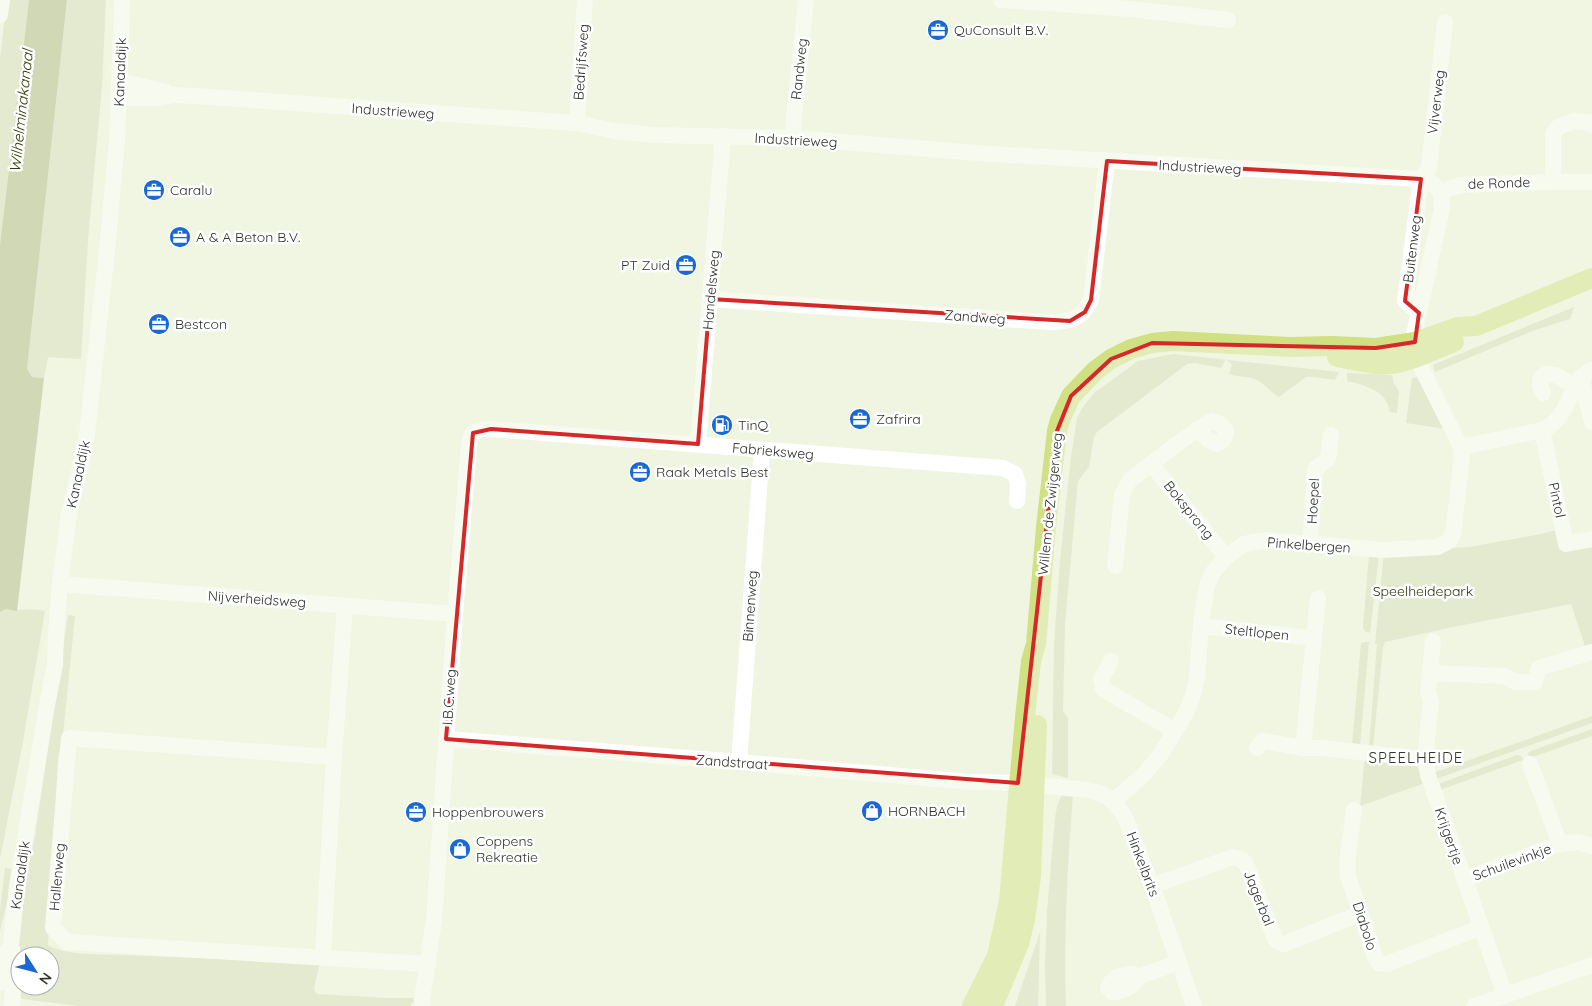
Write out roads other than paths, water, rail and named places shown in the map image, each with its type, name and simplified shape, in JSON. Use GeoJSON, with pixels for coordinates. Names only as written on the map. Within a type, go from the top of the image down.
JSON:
{"type":"FeatureCollection","features":[{"type":"Feature","properties":{"kind":"main road","name":"Willem de Zwijgerweg"},"geometry":{"type":"LineString","coordinates":[[993,1006],[1019,944],[1025,920],[1030,876],[1026,784],[1031,661],[1036,644],[1046,527],[1057,431],[1065,408],[1082,383],[1110,359],[1131,349],[1152,343],[1174,341],[1291,347],[1332,346],[1416,349],[1458,327],[1476,326],[1592,278]]}},
{"type":"Feature","properties":{"kind":"main road","name":"Willem de Zwijgerweg"},"geometry":{"type":"LineString","coordinates":[[972,1006],[997,956],[1004,927],[1026,784]]}},
{"type":"Feature","properties":{"kind":"street"},"geometry":{"type":"LineString","coordinates":[[0,15],[2,0]]}},
{"type":"Feature","properties":{"kind":"street","name":"Kanaaldijk"},"geometry":{"type":"LineString","coordinates":[[11,946],[17,886],[55,665],[60,584],[69,514],[86,443],[108,244],[117,140],[122,0]]}},
{"type":"Feature","properties":{"kind":"street","name":"Bedrijfsweg"},"geometry":{"type":"LineString","coordinates":[[577,123],[585,0]]}},
{"type":"Feature","properties":{"kind":"street","name":"Randweg"},"geometry":{"type":"LineString","coordinates":[[792,138],[806,0]]}},
{"type":"Feature","properties":{"kind":"street"},"geometry":{"type":"LineString","coordinates":[[1001,0],[1130,9],[1228,20]]}},
{"type":"Feature","properties":{"kind":"street","name":"Vijverweg"},"geometry":{"type":"LineString","coordinates":[[1421,179],[1429,168],[1445,22]]}},
{"type":"Feature","properties":{"kind":"street","name":"Industrieweg"},"geometry":{"type":"LineString","coordinates":[[120,81],[161,90],[173,95]]}},
{"type":"Feature","properties":{"kind":"street","name":"Industrieweg"},"geometry":{"type":"LineString","coordinates":[[119,98],[161,98],[173,95],[577,123],[614,131],[654,135],[792,138],[977,153],[1421,179]]}},
{"type":"Feature","properties":{"kind":"street"},"geometry":{"type":"LineString","coordinates":[[1553,182],[1553,134],[1558,127],[1574,120],[1588,122],[1592,125]]}},
{"type":"Feature","properties":{"kind":"street","name":"Handelsweg"},"geometry":{"type":"LineString","coordinates":[[698,444],[723,136]]}},
{"type":"Feature","properties":{"kind":"street","name":"Zandweg"},"geometry":{"type":"LineString","coordinates":[[710,299],[1049,322],[1070,321],[1085,312],[1091,300],[1108,161]]}},
{"type":"Feature","properties":{"kind":"street"},"geometry":{"type":"LineString","coordinates":[[1421,179],[1433,184],[1441,192]]}},
{"type":"Feature","properties":{"kind":"street","name":"Buitenweg"},"geometry":{"type":"LineString","coordinates":[[1419,313],[1405,301],[1421,179]]}},
{"type":"Feature","properties":{"kind":"street","name":"de Ronde"},"geometry":{"type":"LineString","coordinates":[[1441,192],[1460,185],[1592,182]]}},
{"type":"Feature","properties":{"kind":"street","name":"Buitenweg"},"geometry":{"type":"LineString","coordinates":[[1416,349],[1414,335],[1442,208],[1441,192]]}},
{"type":"Feature","properties":{"kind":"street","name":"Pinkelbergen"},"geometry":{"type":"LineString","coordinates":[[1113,802],[1143,775],[1161,754],[1187,711],[1194,692],[1197,676],[1201,626],[1207,586],[1213,572],[1226,557],[1244,544],[1267,540],[1383,550],[1438,547],[1449,541],[1453,535],[1462,457],[1461,447],[1421,367],[1416,349]]}},
{"type":"Feature","properties":{"kind":"street"},"geometry":{"type":"LineString","coordinates":[[1543,393],[1540,386],[1541,378],[1546,374],[1583,378]]}},
{"type":"Feature","properties":{"kind":"street"},"geometry":{"type":"LineString","coordinates":[[1461,447],[1542,430],[1550,426],[1559,420],[1583,378]]}},
{"type":"Feature","properties":{"kind":"street"},"geometry":{"type":"LineString","coordinates":[[1583,378],[1592,422]]}},
{"type":"Feature","properties":{"kind":"street","name":"Fabrieksweg"},"geometry":{"type":"LineString","coordinates":[[474,432],[480,429],[491,428],[1003,468],[1015,474],[1018,484],[1017,501]]}},
{"type":"Feature","properties":{"kind":"street"},"geometry":{"type":"LineString","coordinates":[[1115,566],[1122,494],[1129,481],[1197,430]]}},
{"type":"Feature","properties":{"kind":"street","name":"Pintol"},"geometry":{"type":"LineString","coordinates":[[1542,430],[1566,544],[1592,539]]}},
{"type":"Feature","properties":{"kind":"street","name":"I.B.C.weg"},"geometry":{"type":"LineString","coordinates":[[422,1004],[434,920],[469,438],[474,432]]}},
{"type":"Feature","properties":{"kind":"street","name":"Hoepel"},"geometry":{"type":"LineString","coordinates":[[1310,544],[1314,469],[1328,459],[1331,435]]}},
{"type":"Feature","properties":{"kind":"street","name":"Binnenweg"},"geometry":{"type":"LineString","coordinates":[[739,762],[762,450]]}},
{"type":"Feature","properties":{"kind":"street","name":"Boksprong"},"geometry":{"type":"LineString","coordinates":[[1151,464],[1226,557]]}},
{"type":"Feature","properties":{"kind":"street","name":"Nijverheidsweg"},"geometry":{"type":"LineString","coordinates":[[60,584],[455,614]]}},
{"type":"Feature","properties":{"kind":"street"},"geometry":{"type":"LineString","coordinates":[[1303,748],[1318,598]]}},
{"type":"Feature","properties":{"kind":"street"},"geometry":{"type":"LineString","coordinates":[[345,606],[334,757],[323,956],[428,964]]}},
{"type":"Feature","properties":{"kind":"street","name":"Steltlopen"},"geometry":{"type":"LineString","coordinates":[[1201,626],[1314,638]]}},
{"type":"Feature","properties":{"kind":"street","name":"Krijgertje"},"geometry":{"type":"LineString","coordinates":[[1433,641],[1428,692],[1432,701],[1425,758],[1431,784],[1505,995]]}},
{"type":"Feature","properties":{"kind":"street"},"geometry":{"type":"LineString","coordinates":[[1431,672],[1505,676],[1515,682],[1535,682],[1539,668],[1592,652]]}},
{"type":"Feature","properties":{"kind":"street"},"geometry":{"type":"LineString","coordinates":[[1111,661],[1101,679],[1103,689],[1175,731]]}},
{"type":"Feature","properties":{"kind":"street","name":"Hallenweg"},"geometry":{"type":"LineString","coordinates":[[323,956],[67,942],[53,928],[70,738],[334,757]]}},
{"type":"Feature","properties":{"kind":"street","name":"Zandstraat"},"geometry":{"type":"LineString","coordinates":[[446,739],[970,782],[1026,784]]}},
{"type":"Feature","properties":{"kind":"street"},"geometry":{"type":"LineString","coordinates":[[1257,748],[1263,741],[1303,748],[1322,748],[1425,758]]}},
{"type":"Feature","properties":{"kind":"street","name":"Schuilevinkje"},"geometry":{"type":"LineString","coordinates":[[1530,764],[1560,844]]}},
{"type":"Feature","properties":{"kind":"street","name":"Hinkelbrits"},"geometry":{"type":"LineString","coordinates":[[1026,784],[1090,790],[1103,795],[1113,802],[1125,817],[1152,886],[1194,1006]]}},
{"type":"Feature","properties":{"kind":"street","name":"Diabolo"},"geometry":{"type":"LineString","coordinates":[[1354,810],[1347,864],[1348,876],[1375,957],[1379,963],[1387,964],[1481,927]]}},
{"type":"Feature","properties":{"kind":"street","name":"Schuilevinkje"},"geometry":{"type":"LineString","coordinates":[[1464,879],[1560,844],[1578,842],[1592,846]]}},
{"type":"Feature","properties":{"kind":"street","name":"Jagerbal"},"geometry":{"type":"LineString","coordinates":[[1152,886],[1233,858],[1241,859],[1246,864],[1276,941],[1284,944],[1361,913]]}},
{"type":"Feature","properties":{"kind":"street","name":"Kanaaldijk"},"geometry":{"type":"LineString","coordinates":[[0,982],[3,957],[10,947]]}},
{"type":"Feature","properties":{"kind":"street"},"geometry":{"type":"LineString","coordinates":[[1138,977],[1179,962]]}},
{"type":"Feature","properties":{"kind":"street"},"geometry":{"type":"LineString","coordinates":[[1474,1006],[1592,965]]}},
{"type":"Feature","properties":{"kind":"water","name":"Wilhelminakanaal"},"geometry":{"type":"Polygon","coordinates":[[[29,0],[67,0],[27,369],[32,377],[44,378],[17,611],[6,609],[0,612],[0,245],[29,0]]]}},
{"type":"Feature","properties":{"kind":"place","name":"QuConsult B.V."},"geometry":{"type":"Point","coordinates":[938,30]}},
{"type":"Feature","properties":{"kind":"place","name":"Caralu"},"geometry":{"type":"Point","coordinates":[154,190]}},
{"type":"Feature","properties":{"kind":"place","name":"A & A Beton B.V."},"geometry":{"type":"Point","coordinates":[180,237]}},
{"type":"Feature","properties":{"kind":"place","name":"PT Zuid"},"geometry":{"type":"Point","coordinates":[686,265]}},
{"type":"Feature","properties":{"kind":"place","name":"Bestcon"},"geometry":{"type":"Point","coordinates":[159,324]}},
{"type":"Feature","properties":{"kind":"place","name":"Zafrira"},"geometry":{"type":"Point","coordinates":[860,419]}},
{"type":"Feature","properties":{"kind":"place","name":"TinQ"},"geometry":{"type":"Point","coordinates":[722,425]}},
{"type":"Feature","properties":{"kind":"place","name":"Raak Metals Best"},"geometry":{"type":"Point","coordinates":[640,472]}},
{"type":"Feature","properties":{"kind":"place","name":"HORNBACH"},"geometry":{"type":"Point","coordinates":[872,811]}},
{"type":"Feature","properties":{"kind":"place","name":"Hoppenbrouwers"},"geometry":{"type":"Point","coordinates":[416,812]}},
{"type":"Feature","properties":{"kind":"place","name":"Coppens Rekreatie"},"geometry":{"type":"Point","coordinates":[460,849]}},
{"type":"Feature","properties":{"kind":"district","name":"SPEELHEIDE"},"geometry":{"type":"Point","coordinates":[1416,757]}},
{"type":"Feature","properties":{"kind":"park label","name":"Speelheidepark"},"geometry":{"type":"Point","coordinates":[1423,591]}}]}
